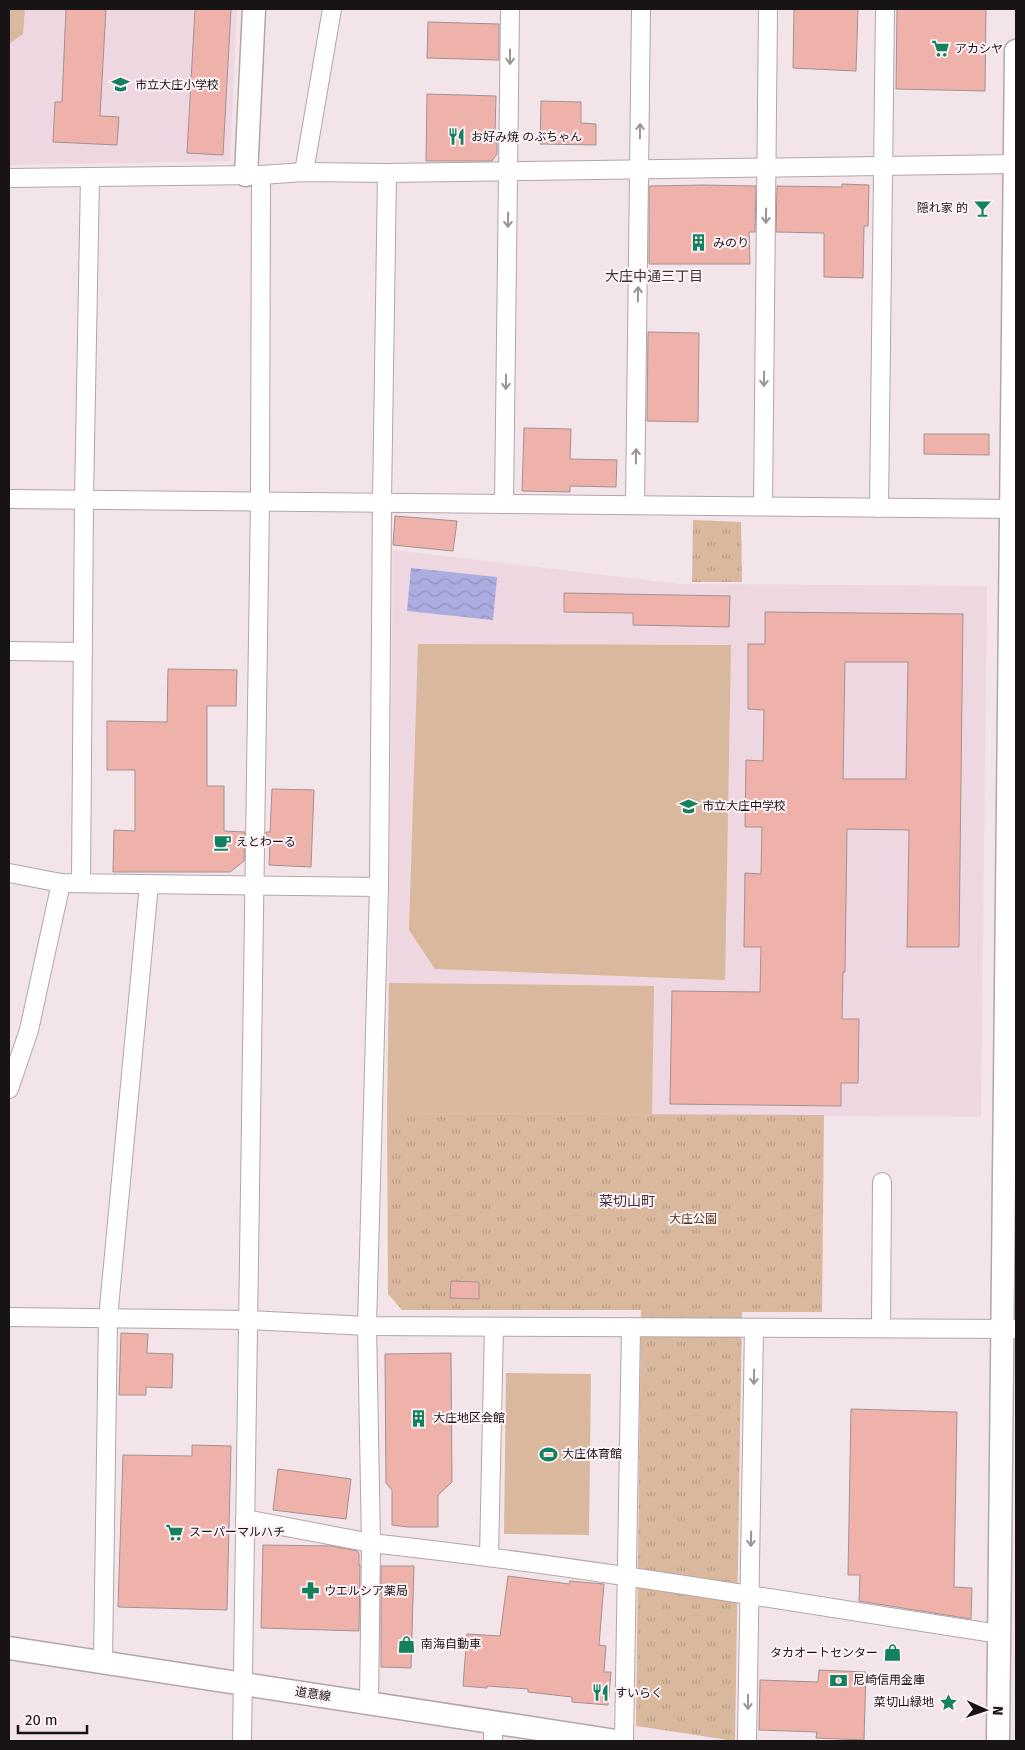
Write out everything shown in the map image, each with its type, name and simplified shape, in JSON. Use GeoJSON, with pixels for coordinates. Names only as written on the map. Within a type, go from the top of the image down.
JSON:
{"type":"FeatureCollection","features":[{"type":"Feature","properties":{"kind":"street"},"geometry":{"type":"LineString","coordinates":[[242,1741],[260,501],[253,175],[254,9]]}},
{"type":"Feature","properties":{"kind":"street"},"geometry":{"type":"LineString","coordinates":[[304,172],[332,9]]}},
{"type":"Feature","properties":{"kind":"street"},"geometry":{"type":"LineString","coordinates":[[504,504],[510,9]]}},
{"type":"Feature","properties":{"kind":"street"},"geometry":{"type":"LineString","coordinates":[[635,505],[641,9]]}},
{"type":"Feature","properties":{"kind":"street"},"geometry":{"type":"LineString","coordinates":[[763,506],[768,9]]}},
{"type":"Feature","properties":{"kind":"street"},"geometry":{"type":"LineString","coordinates":[[879,508],[885,9]]}},
{"type":"Feature","properties":{"kind":"street"},"geometry":{"type":"LineString","coordinates":[[998,1741],[998,1634],[1009,1329],[1016,51]]}},
{"type":"Feature","properties":{"kind":"street"},"geometry":{"type":"LineString","coordinates":[[9,178],[253,175],[304,172],[387,173],[1015,164]]}},
{"type":"Feature","properties":{"kind":"street"},"geometry":{"type":"LineString","coordinates":[[369,1703],[371,1543],[367,1326],[379,887],[387,173]]}},
{"type":"Feature","properties":{"kind":"street"},"geometry":{"type":"LineString","coordinates":[[81,883],[84,500],[90,177]]}},
{"type":"Feature","properties":{"kind":"street"},"geometry":{"type":"LineString","coordinates":[[9,498],[1013,509]]}},
{"type":"Feature","properties":{"kind":"street"},"geometry":{"type":"LineString","coordinates":[[9,651],[83,652]]}},
{"type":"Feature","properties":{"kind":"street"},"geometry":{"type":"LineString","coordinates":[[9,873],[61,883],[379,887]]}},
{"type":"Feature","properties":{"kind":"street"},"geometry":{"type":"LineString","coordinates":[[9,1089],[29,1030],[61,883]]}},
{"type":"Feature","properties":{"kind":"street"},"geometry":{"type":"LineString","coordinates":[[103,1662],[108,1318],[150,884]]}},
{"type":"Feature","properties":{"kind":"street"},"geometry":{"type":"LineString","coordinates":[[881,1328],[882,1182]]}},
{"type":"Feature","properties":{"kind":"street"},"geometry":{"type":"LineString","coordinates":[[9,1317],[249,1320],[367,1326],[1009,1329]]}},
{"type":"Feature","properties":{"kind":"street"},"geometry":{"type":"LineString","coordinates":[[489,1556],[494,1326]]}},
{"type":"Feature","properties":{"kind":"street"},"geometry":{"type":"LineString","coordinates":[[624,1741],[630,1327]]}},
{"type":"Feature","properties":{"kind":"street"},"geometry":{"type":"LineString","coordinates":[[747,1741],[754,1328]]}},
{"type":"Feature","properties":{"kind":"street"},"geometry":{"type":"LineString","coordinates":[[245,1519],[371,1543],[489,1556],[626,1575],[998,1634]]}},
{"type":"Feature","properties":{"kind":"street","name":"道意線"},"geometry":{"type":"LineString","coordinates":[[9,1648],[369,1703],[493,1732],[616,1741]]}},
{"type":"Feature","properties":{"kind":"shaded area","name":"市立大庄小学校"},"geometry":{"type":"Polygon","coordinates":[[[9,9],[237,9],[230,161],[9,165],[9,9]]]}},
{"type":"Feature","properties":{"kind":"shaded area","name":"市立大庄中学校"},"geometry":{"type":"Polygon","coordinates":[[[393,550],[680,584],[987,586],[981,1117],[387,1113],[393,550]]]}},
{"type":"Feature","properties":{"kind":"green space"},"geometry":{"type":"Polygon","coordinates":[[[9,9],[25,9],[23,34],[9,44],[9,9]]]}},
{"type":"Feature","properties":{"kind":"green space"},"geometry":{"type":"Polygon","coordinates":[[[693,520],[741,522],[742,582],[692,582],[693,520]]]}},
{"type":"Feature","properties":{"kind":"green space"},"geometry":{"type":"Polygon","coordinates":[[[418,644],[731,645],[725,980],[435,969],[409,930],[418,644]]]}},
{"type":"Feature","properties":{"kind":"green space"},"geometry":{"type":"Polygon","coordinates":[[[389,983],[654,986],[652,1114],[387,1113],[389,983]]]}},
{"type":"Feature","properties":{"kind":"green space","name":"大庄公園"},"geometry":{"type":"Polygon","coordinates":[[[387,1113],[824,1115],[822,1312],[742,1312],[735,1741],[636,1726],[641,1310],[402,1310],[388,1294],[387,1113]]]}},
{"type":"Feature","properties":{"kind":"green space","name":"大庄体育館"},"geometry":{"type":"Polygon","coordinates":[[[506,1373],[591,1374],[589,1535],[504,1534],[506,1373]]]}},
{"type":"Feature","properties":{"kind":"water"},"geometry":{"type":"Polygon","coordinates":[[[411,568],[497,577],[493,620],[407,611],[411,568]]]}},
{"type":"Feature","properties":{"kind":"building"},"geometry":{"type":"Polygon","coordinates":[[[66,9],[106,9],[100,116],[119,117],[117,145],[53,142],[55,102],[62,102],[66,9]]]}},
{"type":"Feature","properties":{"kind":"building"},"geometry":{"type":"Polygon","coordinates":[[[195,9],[231,9],[223,155],[187,153],[195,9]]]}},
{"type":"Feature","properties":{"kind":"building"},"geometry":{"type":"Polygon","coordinates":[[[794,9],[858,9],[856,71],[793,68],[794,9]]]}},
{"type":"Feature","properties":{"kind":"building","name":"アカシヤ"},"geometry":{"type":"Polygon","coordinates":[[[897,9],[986,9],[985,91],[896,89],[897,9]]]}},
{"type":"Feature","properties":{"kind":"building"},"geometry":{"type":"Polygon","coordinates":[[[428,22],[499,24],[499,60],[427,58],[428,22]]]}},
{"type":"Feature","properties":{"kind":"building"},"geometry":{"type":"Polygon","coordinates":[[[427,94],[496,96],[495,131],[497,131],[497,154],[492,161],[426,161],[427,94]]]}},
{"type":"Feature","properties":{"kind":"building"},"geometry":{"type":"Polygon","coordinates":[[[541,101],[581,102],[581,123],[596,124],[596,145],[540,144],[541,101]]]}},
{"type":"Feature","properties":{"kind":"building"},"geometry":{"type":"Polygon","coordinates":[[[842,184],[869,185],[868,226],[864,226],[863,278],[824,277],[824,233],[776,232],[777,186],[842,187],[842,184]]]}},
{"type":"Feature","properties":{"kind":"building","name":"みのり"},"geometry":{"type":"Polygon","coordinates":[[[649,186],[756,186],[755,232],[749,232],[750,264],[649,264],[649,186]]]}},
{"type":"Feature","properties":{"kind":"building"},"geometry":{"type":"Polygon","coordinates":[[[648,332],[699,333],[698,422],[647,421],[648,332]]]}},
{"type":"Feature","properties":{"kind":"building"},"geometry":{"type":"Polygon","coordinates":[[[524,428],[571,429],[570,459],[617,460],[616,487],[570,486],[570,492],[522,491],[524,428]]]}},
{"type":"Feature","properties":{"kind":"building"},"geometry":{"type":"Polygon","coordinates":[[[924,434],[989,434],[989,455],[924,454],[924,434]]]}},
{"type":"Feature","properties":{"kind":"building"},"geometry":{"type":"Polygon","coordinates":[[[395,516],[457,521],[453,551],[393,545],[395,516]]]}},
{"type":"Feature","properties":{"kind":"building"},"geometry":{"type":"Polygon","coordinates":[[[564,593],[730,596],[729,627],[633,625],[633,613],[564,612],[564,593]]]}},
{"type":"Feature","properties":{"kind":"building"},"geometry":{"type":"Polygon","coordinates":[[[765,612],[963,614],[959,947],[907,947],[909,830],[847,829],[845,972],[843,972],[842,1019],[859,1019],[858,1083],[841,1083],[841,1106],[670,1104],[672,991],[760,992],[761,947],[744,947],[745,873],[761,874],[762,827],[745,827],[746,760],[763,761],[764,710],[748,709],[748,644],[765,644],[765,612]],[[845,662],[843,779],[906,779],[908,662],[845,662]]]}},
{"type":"Feature","properties":{"kind":"building"},"geometry":{"type":"Polygon","coordinates":[[[168,669],[237,670],[236,706],[207,706],[207,786],[224,786],[224,831],[245,832],[244,861],[230,872],[113,872],[114,830],[135,831],[135,770],[107,770],[107,721],[167,722],[168,669]]]}},
{"type":"Feature","properties":{"kind":"building"},"geometry":{"type":"Polygon","coordinates":[[[272,789],[314,790],[311,867],[269,865],[270,842],[266,845],[266,832],[270,832],[272,789]]]}},
{"type":"Feature","properties":{"kind":"building"},"geometry":{"type":"Polygon","coordinates":[[[451,1281],[479,1282],[479,1299],[450,1298],[451,1281]]]}},
{"type":"Feature","properties":{"kind":"building"},"geometry":{"type":"Polygon","coordinates":[[[121,1333],[148,1334],[147,1353],[173,1354],[172,1388],[146,1387],[146,1395],[119,1395],[121,1333]]]}},
{"type":"Feature","properties":{"kind":"building","name":"大庄地区会館"},"geometry":{"type":"Polygon","coordinates":[[[451,1353],[452,1482],[438,1495],[438,1527],[392,1525],[392,1490],[386,1483],[385,1354],[451,1353]]]}},
{"type":"Feature","properties":{"kind":"building"},"geometry":{"type":"Polygon","coordinates":[[[851,1409],[957,1412],[954,1587],[972,1588],[971,1619],[859,1601],[860,1575],[848,1575],[851,1409]]]}},
{"type":"Feature","properties":{"kind":"building","name":"スーパーマルハチ"},"geometry":{"type":"Polygon","coordinates":[[[192,1445],[231,1446],[227,1610],[118,1607],[123,1455],[192,1456],[192,1445]]]}},
{"type":"Feature","properties":{"kind":"building"},"geometry":{"type":"Polygon","coordinates":[[[278,1469],[351,1479],[346,1519],[273,1510],[278,1469]]]}},
{"type":"Feature","properties":{"kind":"building","name":"ウエルシア薬局"},"geometry":{"type":"Polygon","coordinates":[[[263,1545],[332,1546],[357,1551],[359,1553],[360,1565],[359,1631],[261,1628],[263,1545]]]}},
{"type":"Feature","properties":{"kind":"building"},"geometry":{"type":"Polygon","coordinates":[[[381,1566],[414,1566],[411,1668],[381,1667],[381,1566]]]}},
{"type":"Feature","properties":{"kind":"building"},"geometry":{"type":"Polygon","coordinates":[[[508,1576],[569,1584],[570,1581],[604,1584],[599,1645],[606,1646],[604,1672],[611,1672],[608,1705],[572,1702],[572,1697],[528,1692],[528,1689],[463,1686],[467,1634],[500,1636],[508,1576]]]}},
{"type":"Feature","properties":{"kind":"building"},"geometry":{"type":"Polygon","coordinates":[[[819,1670],[866,1672],[864,1740],[816,1738],[817,1732],[759,1730],[760,1680],[818,1682],[819,1670]]]}},
{"type":"Feature","properties":{"kind":"place","name":"アカシヤ"},"geometry":{"type":"Point","coordinates":[941,49]}},
{"type":"Feature","properties":{"kind":"place","name":"市立大庄小学校"},"geometry":{"type":"Point","coordinates":[121,85]}},
{"type":"Feature","properties":{"kind":"place","name":"お好み焼 のぶちゃん"},"geometry":{"type":"Point","coordinates":[457,137]}},
{"type":"Feature","properties":{"kind":"place","name":"隠れ家 的"},"geometry":{"type":"Point","coordinates":[982,208]}},
{"type":"Feature","properties":{"kind":"place","name":"みのり"},"geometry":{"type":"Point","coordinates":[699,243]}},
{"type":"Feature","properties":{"kind":"place","name":"市立大庄中学校"},"geometry":{"type":"Point","coordinates":[688,806]}},
{"type":"Feature","properties":{"kind":"place","name":"えとわーる"},"geometry":{"type":"Point","coordinates":[222,842]}},
{"type":"Feature","properties":{"kind":"place","name":"大庄地区会館"},"geometry":{"type":"Point","coordinates":[419,1418]}},
{"type":"Feature","properties":{"kind":"place","name":"大庄体育館"},"geometry":{"type":"Point","coordinates":[548,1454]}},
{"type":"Feature","properties":{"kind":"place","name":"スーパーマルハチ"},"geometry":{"type":"Point","coordinates":[175,1532]}},
{"type":"Feature","properties":{"kind":"place","name":"ウエルシア薬局"},"geometry":{"type":"Point","coordinates":[310,1591]}},
{"type":"Feature","properties":{"kind":"place","name":"南海自動車"},"geometry":{"type":"Point","coordinates":[407,1644]}},
{"type":"Feature","properties":{"kind":"place","name":"タカオートセンター"},"geometry":{"type":"Point","coordinates":[892,1653]}},
{"type":"Feature","properties":{"kind":"place","name":"尼崎信用金庫"},"geometry":{"type":"Point","coordinates":[839,1680]}},
{"type":"Feature","properties":{"kind":"place","name":"すいらく"},"geometry":{"type":"Point","coordinates":[601,1693]}},
{"type":"Feature","properties":{"kind":"place","name":"菜切山緑地"},"geometry":{"type":"Point","coordinates":[948,1702]}},
{"type":"Feature","properties":{"kind":"district","name":"大庄中通三丁目"},"geometry":{"type":"Point","coordinates":[654,276]}},
{"type":"Feature","properties":{"kind":"district","name":"菜切山町"},"geometry":{"type":"Point","coordinates":[627,1201]}}]}
